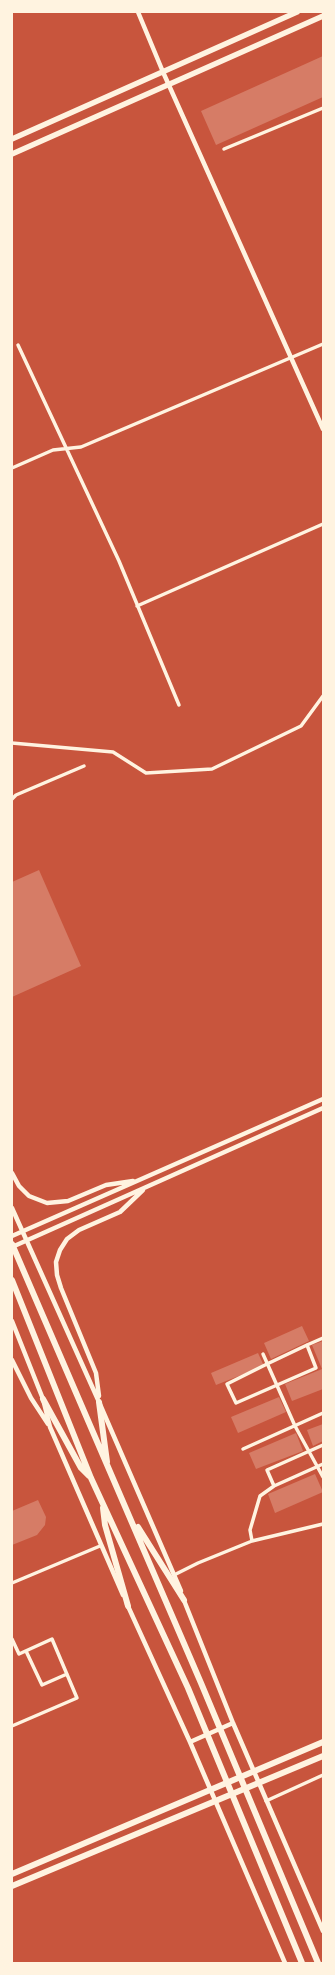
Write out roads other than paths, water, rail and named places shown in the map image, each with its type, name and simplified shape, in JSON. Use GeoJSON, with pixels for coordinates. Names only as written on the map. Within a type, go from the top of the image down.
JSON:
{"type":"FeatureCollection","features":[{"type":"Feature","properties":{"kind":"main road"},"geometry":{"type":"LineString","coordinates":[[12,139],[296,12]]}},
{"type":"Feature","properties":{"kind":"main road"},"geometry":{"type":"LineString","coordinates":[[12,154],[323,16]]}},
{"type":"Feature","properties":{"kind":"main road"},"geometry":{"type":"LineString","coordinates":[[12,1245],[201,1683],[288,1888],[318,1963]]}},
{"type":"Feature","properties":{"kind":"main road"},"geometry":{"type":"LineString","coordinates":[[12,1280],[91,1478],[188,1688],[302,1963]]}},
{"type":"Feature","properties":{"kind":"main road"},"geometry":{"type":"LineString","coordinates":[[43,1399],[80,1468],[91,1478]]}},
{"type":"Feature","properties":{"kind":"main road"},"geometry":{"type":"LineString","coordinates":[[99,1402],[108,1469]]}},
{"type":"Feature","properties":{"kind":"main road"},"geometry":{"type":"LineString","coordinates":[[102,1502],[105,1526],[128,1606]]}},
{"type":"Feature","properties":{"kind":"main road"},"geometry":{"type":"LineString","coordinates":[[128,1512],[184,1600]]}},
{"type":"Feature","properties":{"kind":"main road"},"geometry":{"type":"LineString","coordinates":[[12,1874],[323,1742]]}},
{"type":"Feature","properties":{"kind":"main road"},"geometry":{"type":"LineString","coordinates":[[12,1886],[259,1785],[323,1756]]}},
{"type":"Feature","properties":{"kind":"street"},"geometry":{"type":"LineString","coordinates":[[138,12],[168,84],[323,429]]}},
{"type":"Feature","properties":{"kind":"street"},"geometry":{"type":"LineString","coordinates":[[224,149],[323,108]]}},
{"type":"Feature","properties":{"kind":"street"},"geometry":{"type":"LineString","coordinates":[[12,468],[53,450],[81,447],[323,344]]}},
{"type":"Feature","properties":{"kind":"street"},"geometry":{"type":"LineString","coordinates":[[18,345],[119,561],[179,705]]}},
{"type":"Feature","properties":{"kind":"street"},"geometry":{"type":"LineString","coordinates":[[137,606],[323,524]]}},
{"type":"Feature","properties":{"kind":"street"},"geometry":{"type":"LineString","coordinates":[[12,743],[113,752],[146,773],[212,769],[301,726],[323,696]]}},
{"type":"Feature","properties":{"kind":"street"},"geometry":{"type":"LineString","coordinates":[[12,799],[16,795],[84,766]]}},
{"type":"Feature","properties":{"kind":"street"},"geometry":{"type":"LineString","coordinates":[[12,1236],[323,1099]]}},
{"type":"Feature","properties":{"kind":"street"},"geometry":{"type":"LineString","coordinates":[[12,1245],[145,1188],[323,1108]]}},
{"type":"Feature","properties":{"kind":"street"},"geometry":{"type":"LineString","coordinates":[[12,1173],[19,1186],[29,1196],[47,1203],[68,1201],[106,1185],[141,1179]]}},
{"type":"Feature","properties":{"kind":"street"},"geometry":{"type":"LineString","coordinates":[[99,1402],[96,1373],[61,1288],[57,1275],[56,1262],[60,1250],[67,1239],[79,1230],[120,1212],[145,1188]]}},
{"type":"Feature","properties":{"kind":"street"},"geometry":{"type":"LineString","coordinates":[[12,1208],[99,1402],[174,1575],[233,1724],[323,1932]]}},
{"type":"Feature","properties":{"kind":"street"},"geometry":{"type":"LineString","coordinates":[[12,1321],[43,1399],[50,1427],[100,1546],[190,1742],[285,1963]]}},
{"type":"Feature","properties":{"kind":"street"},"geometry":{"type":"LineString","coordinates":[[307,1345],[316,1368],[236,1403],[227,1384],[307,1345],[323,1338]]}},
{"type":"Feature","properties":{"kind":"street"},"geometry":{"type":"LineString","coordinates":[[263,1354],[295,1426],[323,1477]]}},
{"type":"Feature","properties":{"kind":"street"},"geometry":{"type":"LineString","coordinates":[[12,1360],[30,1398],[50,1427]]}},
{"type":"Feature","properties":{"kind":"street"},"geometry":{"type":"LineString","coordinates":[[243,1449],[323,1413]]}},
{"type":"Feature","properties":{"kind":"street"},"geometry":{"type":"LineString","coordinates":[[274,1486],[267,1470],[323,1445]]}},
{"type":"Feature","properties":{"kind":"street"},"geometry":{"type":"LineString","coordinates":[[252,1541],[250,1530],[260,1496],[274,1486],[323,1464]]}},
{"type":"Feature","properties":{"kind":"street"},"geometry":{"type":"LineString","coordinates":[[174,1575],[198,1563],[252,1541],[323,1524]]}},
{"type":"Feature","properties":{"kind":"street"},"geometry":{"type":"LineString","coordinates":[[12,1583],[100,1546]]}},
{"type":"Feature","properties":{"kind":"street"},"geometry":{"type":"LineString","coordinates":[[12,1639],[18,1654],[52,1639],[78,1698],[12,1726]]}},
{"type":"Feature","properties":{"kind":"street"},"geometry":{"type":"LineString","coordinates":[[26,1651],[42,1685],[67,1674]]}},
{"type":"Feature","properties":{"kind":"street"},"geometry":{"type":"LineString","coordinates":[[190,1742],[233,1724]]}},
{"type":"Feature","properties":{"kind":"street"},"geometry":{"type":"LineString","coordinates":[[266,1801],[323,1775]]}}]}
